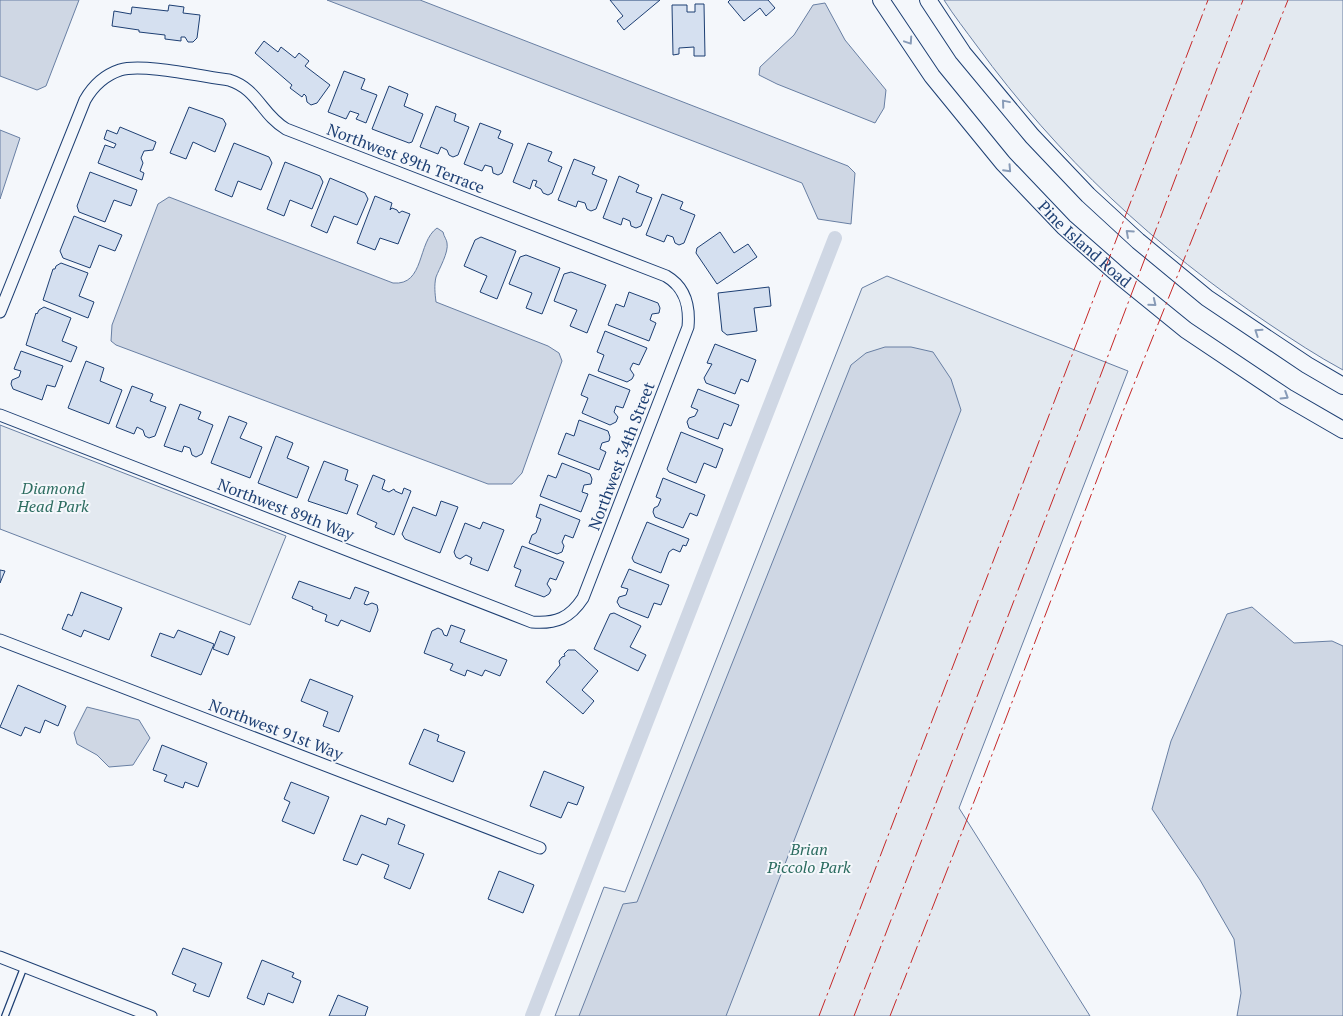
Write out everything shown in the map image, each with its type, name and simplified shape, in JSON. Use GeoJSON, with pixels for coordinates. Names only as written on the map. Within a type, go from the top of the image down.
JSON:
{"type":"FeatureCollection","features":[{"type":"Feature","properties":{"kind":"main road","name":"Pine Island Road"},"geometry":{"type":"LineString","coordinates":[[882,0],[932,76],[1003,164],[1064,227],[1122,278],[1186,330],[1286,397],[1343,430]]}},
{"type":"Feature","properties":{"kind":"main road"},"geometry":{"type":"LineString","coordinates":[[928,0],[970,61],[1032,136],[1088,195],[1138,241],[1207,298],[1307,365],[1343,386]]}},
{"type":"Feature","properties":{"kind":"street","name":"Northwest 89th Terrace"},"geometry":{"type":"LineString","coordinates":[[0,312],[81,108],[94,87],[115,72],[128,68],[220,79],[238,83],[253,94],[267,114],[286,128],[666,276],[681,289],[686,297]]}},
{"type":"Feature","properties":{"kind":"street","name":"Northwest 34th Street"},"geometry":{"type":"LineString","coordinates":[[562,619],[577,608],[583,598],[688,327],[686,297]]}},
{"type":"Feature","properties":{"kind":"street","name":"Northwest 89th Way"},"geometry":{"type":"LineString","coordinates":[[0,415],[532,622],[550,622],[562,619]]}},
{"type":"Feature","properties":{"kind":"street","name":"Northwest 91st Way"},"geometry":{"type":"LineString","coordinates":[[0,640],[540,848]]}},
{"type":"Feature","properties":{"kind":"street"},"geometry":{"type":"LineString","coordinates":[[0,958],[151,1016]]}},
{"type":"Feature","properties":{"kind":"lane"},"geometry":{"type":"LineString","coordinates":[[5,1016],[24,967]]}},
{"type":"Feature","properties":{"kind":"green space"},"geometry":{"type":"Polygon","coordinates":[[[944,0],[1343,0],[1343,370],[1296,342],[1228,295],[1148,232],[1111,198],[1075,163],[1008,86],[944,0]]]}},
{"type":"Feature","properties":{"kind":"green space","name":"Brian Piccolo Park"},"geometry":{"type":"Polygon","coordinates":[[[887,276],[1128,371],[959,808],[1090,1016],[555,1016],[604,887],[625,892],[862,288],[887,276]]]}},
{"type":"Feature","properties":{"kind":"green space","name":"Diamond Head Park"},"geometry":{"type":"Polygon","coordinates":[[[0,425],[286,536],[250,625],[0,529],[0,425]]]}},
{"type":"Feature","properties":{"kind":"shaded area"},"geometry":{"type":"Polygon","coordinates":[[[0,0],[79,0],[46,86],[37,90],[0,76],[0,0]]]}},
{"type":"Feature","properties":{"kind":"shaded area"},"geometry":{"type":"Polygon","coordinates":[[[327,0],[420,0],[848,166],[855,173],[851,224],[818,219],[802,183],[327,0]]]}},
{"type":"Feature","properties":{"kind":"shaded area"},"geometry":{"type":"Polygon","coordinates":[[[825,3],[845,40],[886,90],[884,108],[875,123],[759,75],[760,67],[794,35],[813,5],[825,3]]]}},
{"type":"Feature","properties":{"kind":"shaded area"},"geometry":{"type":"Polygon","coordinates":[[[0,130],[20,138],[0,199],[0,130]]]}},
{"type":"Feature","properties":{"kind":"shaded area"},"geometry":{"type":"Polygon","coordinates":[[[169,197],[393,283],[403,282],[411,278],[416,271],[426,243],[431,235],[437,228],[443,232],[447,247],[436,277],[436,302],[548,346],[559,353],[562,361],[522,473],[512,484],[488,484],[116,345],[111,341],[112,325],[158,204],[169,197]]]}},
{"type":"Feature","properties":{"kind":"shaded area"},"geometry":{"type":"Polygon","coordinates":[[[885,347],[911,347],[933,352],[951,379],[961,410],[726,1016],[579,1016],[623,904],[637,902],[851,365],[866,353],[885,347]]]}},
{"type":"Feature","properties":{"kind":"shaded area"},"geometry":{"type":"Polygon","coordinates":[[[1252,607],[1294,643],[1332,641],[1343,646],[1343,1016],[1237,1016],[1241,993],[1234,939],[1200,880],[1152,809],[1171,741],[1227,614],[1252,607]]]}},
{"type":"Feature","properties":{"kind":"shaded area"},"geometry":{"type":"Polygon","coordinates":[[[87,707],[139,720],[150,738],[133,765],[109,767],[97,755],[77,744],[74,733],[87,707]]]}},
{"type":"Feature","properties":{"kind":"building"},"geometry":{"type":"Polygon","coordinates":[[[610,0],[660,0],[624,30],[617,21],[623,16],[610,0]]]}},
{"type":"Feature","properties":{"kind":"building"},"geometry":{"type":"Polygon","coordinates":[[[730,0],[768,0],[775,8],[766,16],[760,8],[744,21],[728,2],[730,0]]]}},
{"type":"Feature","properties":{"kind":"building"},"geometry":{"type":"Polygon","coordinates":[[[695,4],[704,4],[705,56],[694,56],[694,47],[679,48],[679,54],[673,55],[672,5],[687,5],[687,12],[695,12],[695,4]]]}},
{"type":"Feature","properties":{"kind":"building"},"geometry":{"type":"Polygon","coordinates":[[[169,5],[184,7],[183,13],[200,15],[197,38],[193,42],[188,42],[185,37],[181,37],[181,41],[165,39],[165,35],[112,26],[114,11],[131,14],[132,7],[168,11],[169,5]]]}},
{"type":"Feature","properties":{"kind":"building"},"geometry":{"type":"Polygon","coordinates":[[[264,41],[278,52],[281,47],[295,58],[299,53],[309,61],[305,66],[330,85],[317,103],[311,105],[307,102],[304,94],[302,97],[290,88],[292,85],[255,53],[264,41]]]}},
{"type":"Feature","properties":{"kind":"building"},"geometry":{"type":"Polygon","coordinates":[[[344,71],[365,79],[361,89],[377,95],[366,123],[356,119],[359,114],[350,111],[346,119],[328,112],[344,71]]]}},
{"type":"Feature","properties":{"kind":"building"},"geometry":{"type":"Polygon","coordinates":[[[389,86],[408,94],[404,106],[423,114],[412,142],[409,143],[372,129],[389,86]]]}},
{"type":"Feature","properties":{"kind":"building"},"geometry":{"type":"Polygon","coordinates":[[[436,106],[456,114],[454,121],[469,127],[458,155],[453,157],[449,155],[447,150],[441,147],[438,154],[420,147],[436,106]]]}},
{"type":"Feature","properties":{"kind":"building"},"geometry":{"type":"Polygon","coordinates":[[[189,107],[223,119],[226,124],[215,152],[193,142],[186,159],[170,153],[189,107]]]}},
{"type":"Feature","properties":{"kind":"building"},"geometry":{"type":"Polygon","coordinates":[[[480,123],[501,131],[498,138],[513,144],[502,173],[498,175],[493,173],[492,167],[485,165],[482,171],[464,164],[480,123]]]}},
{"type":"Feature","properties":{"kind":"building"},"geometry":{"type":"Polygon","coordinates":[[[120,127],[156,142],[153,150],[144,151],[141,158],[143,163],[140,171],[144,173],[142,180],[98,163],[105,145],[114,148],[116,144],[104,139],[107,130],[117,134],[120,127]]]}},
{"type":"Feature","properties":{"kind":"building"},"geometry":{"type":"Polygon","coordinates":[[[234,143],[269,157],[272,163],[261,190],[238,181],[232,197],[215,190],[234,143]]]}},
{"type":"Feature","properties":{"kind":"building"},"geometry":{"type":"Polygon","coordinates":[[[528,143],[552,152],[548,161],[562,167],[552,193],[548,195],[535,186],[537,181],[533,180],[530,189],[513,182],[528,143]]]}},
{"type":"Feature","properties":{"kind":"building"},"geometry":{"type":"Polygon","coordinates":[[[574,159],[595,167],[592,174],[607,180],[596,209],[591,211],[587,209],[585,203],[578,201],[576,207],[558,200],[574,159]]]}},
{"type":"Feature","properties":{"kind":"building"},"geometry":{"type":"Polygon","coordinates":[[[285,162],[320,176],[323,182],[312,209],[290,200],[284,216],[267,209],[285,162]]]}},
{"type":"Feature","properties":{"kind":"building"},"geometry":{"type":"Polygon","coordinates":[[[90,172],[137,190],[131,206],[114,200],[105,222],[79,212],[77,206],[90,172]]]}},
{"type":"Feature","properties":{"kind":"building"},"geometry":{"type":"Polygon","coordinates":[[[619,176],[639,185],[636,192],[652,198],[641,226],[636,228],[631,226],[630,221],[623,218],[621,225],[603,218],[619,176]]]}},
{"type":"Feature","properties":{"kind":"building"},"geometry":{"type":"Polygon","coordinates":[[[330,178],[365,193],[368,199],[357,225],[334,216],[327,233],[311,226],[330,178]]]}},
{"type":"Feature","properties":{"kind":"building"},"geometry":{"type":"Polygon","coordinates":[[[662,194],[683,202],[680,209],[695,215],[684,243],[679,245],[675,243],[673,237],[667,235],[664,242],[646,235],[662,194]]]}},
{"type":"Feature","properties":{"kind":"building"},"geometry":{"type":"Polygon","coordinates":[[[375,196],[392,203],[390,210],[392,208],[399,213],[402,211],[410,214],[398,244],[380,238],[375,250],[357,243],[375,196]]]}},
{"type":"Feature","properties":{"kind":"building"},"geometry":{"type":"Polygon","coordinates":[[[74,216],[122,235],[115,251],[99,245],[90,268],[63,258],[60,251],[74,216]]]}},
{"type":"Feature","properties":{"kind":"building"},"geometry":{"type":"Polygon","coordinates":[[[720,232],[734,253],[748,244],[757,257],[717,284],[696,253],[697,248],[720,232]]]}},
{"type":"Feature","properties":{"kind":"building"},"geometry":{"type":"Polygon","coordinates":[[[481,237],[516,251],[497,299],[480,292],[487,276],[464,266],[475,240],[481,237]]]}},
{"type":"Feature","properties":{"kind":"building"},"geometry":{"type":"Polygon","coordinates":[[[526,255],[560,268],[542,314],[526,308],[532,293],[509,284],[520,257],[526,255]]]}},
{"type":"Feature","properties":{"kind":"building"},"geometry":{"type":"Polygon","coordinates":[[[61,263],[88,273],[79,296],[94,302],[88,318],[43,300],[53,269],[61,263]]]}},
{"type":"Feature","properties":{"kind":"building"},"geometry":{"type":"Polygon","coordinates":[[[571,272],[606,285],[587,333],[570,326],[577,310],[554,301],[564,274],[571,272]]]}},
{"type":"Feature","properties":{"kind":"building"},"geometry":{"type":"Polygon","coordinates":[[[769,287],[771,306],[754,308],[757,331],[727,335],[722,331],[718,293],[769,287]]]}},
{"type":"Feature","properties":{"kind":"building"},"geometry":{"type":"Polygon","coordinates":[[[629,292],[658,303],[659,313],[652,314],[650,320],[656,323],[649,341],[608,325],[616,304],[624,307],[629,292]]]}},
{"type":"Feature","properties":{"kind":"building"},"geometry":{"type":"Polygon","coordinates":[[[44,307],[71,318],[62,341],[77,347],[71,362],[26,345],[36,313],[44,307]]]}},
{"type":"Feature","properties":{"kind":"building"},"geometry":{"type":"Polygon","coordinates":[[[605,331],[647,348],[639,365],[633,363],[630,369],[634,375],[627,382],[598,371],[604,355],[597,352],[605,331]]]}},
{"type":"Feature","properties":{"kind":"building"},"geometry":{"type":"Polygon","coordinates":[[[715,344],[756,360],[748,382],[741,379],[735,394],[706,383],[704,378],[712,364],[707,363],[715,344]]]}},
{"type":"Feature","properties":{"kind":"building"},"geometry":{"type":"Polygon","coordinates":[[[21,351],[63,366],[55,387],[47,385],[42,400],[13,389],[12,380],[19,377],[21,371],[14,369],[21,351]]]}},
{"type":"Feature","properties":{"kind":"building"},"geometry":{"type":"Polygon","coordinates":[[[86,361],[104,368],[100,381],[122,390],[109,424],[68,408],[86,361]]]}},
{"type":"Feature","properties":{"kind":"building"},"geometry":{"type":"Polygon","coordinates":[[[589,374],[630,390],[623,408],[616,406],[614,412],[618,417],[616,422],[610,425],[582,413],[588,398],[581,395],[589,374]]]}},
{"type":"Feature","properties":{"kind":"building"},"geometry":{"type":"Polygon","coordinates":[[[132,386],[153,394],[150,401],[166,407],[155,436],[149,438],[145,436],[143,430],[137,427],[134,434],[116,427],[132,386]]]}},
{"type":"Feature","properties":{"kind":"building"},"geometry":{"type":"Polygon","coordinates":[[[698,389],[739,405],[731,426],[724,423],[718,439],[689,428],[687,422],[689,418],[695,416],[698,410],[691,407],[698,389]]]}},
{"type":"Feature","properties":{"kind":"building"},"geometry":{"type":"Polygon","coordinates":[[[180,404],[201,412],[198,419],[213,425],[202,454],[196,457],[192,455],[190,448],[184,446],[182,452],[164,446],[180,404]]]}},
{"type":"Feature","properties":{"kind":"building"},"geometry":{"type":"Polygon","coordinates":[[[229,416],[247,423],[240,438],[262,447],[250,478],[211,463],[229,416]]]}},
{"type":"Feature","properties":{"kind":"building"},"geometry":{"type":"Polygon","coordinates":[[[579,420],[608,431],[609,441],[602,443],[600,449],[606,452],[599,470],[558,454],[566,433],[574,436],[579,420]]]}},
{"type":"Feature","properties":{"kind":"building"},"geometry":{"type":"Polygon","coordinates":[[[681,432],[723,449],[716,468],[704,463],[696,483],[669,472],[667,469],[681,432]]]}},
{"type":"Feature","properties":{"kind":"building"},"geometry":{"type":"Polygon","coordinates":[[[276,436],[293,443],[287,458],[309,467],[297,498],[258,483],[276,436]]]}},
{"type":"Feature","properties":{"kind":"building"},"geometry":{"type":"Polygon","coordinates":[[[324,461],[348,470],[345,480],[358,485],[347,514],[308,501],[324,461]]]}},
{"type":"Feature","properties":{"kind":"building"},"geometry":{"type":"Polygon","coordinates":[[[562,463],[590,474],[592,479],[591,484],[584,485],[582,492],[588,494],[581,512],[540,496],[548,475],[556,478],[562,463]]]}},
{"type":"Feature","properties":{"kind":"building"},"geometry":{"type":"Polygon","coordinates":[[[373,475],[385,480],[382,489],[389,492],[394,489],[402,494],[404,488],[411,491],[394,535],[375,527],[377,523],[357,514],[373,475]]]}},
{"type":"Feature","properties":{"kind":"building"},"geometry":{"type":"Polygon","coordinates":[[[663,478],[705,495],[697,516],[690,513],[683,528],[655,517],[653,512],[661,499],[656,497],[663,478]]]}},
{"type":"Feature","properties":{"kind":"building"},"geometry":{"type":"Polygon","coordinates":[[[441,501],[458,507],[440,553],[405,539],[402,534],[413,507],[436,516],[441,501]]]}},
{"type":"Feature","properties":{"kind":"building"},"geometry":{"type":"Polygon","coordinates":[[[540,504],[580,520],[573,538],[565,535],[562,542],[564,546],[562,552],[557,554],[529,543],[532,535],[536,533],[541,519],[536,517],[540,504]]]}},
{"type":"Feature","properties":{"kind":"building"},"geometry":{"type":"Polygon","coordinates":[[[483,522],[504,530],[488,571],[470,564],[472,558],[466,555],[460,559],[456,557],[454,552],[465,523],[480,529],[483,522]]]}},
{"type":"Feature","properties":{"kind":"building"},"geometry":{"type":"Polygon","coordinates":[[[647,522],[689,539],[686,546],[683,545],[680,552],[673,549],[669,552],[661,573],[634,562],[632,558],[647,522]]]}},
{"type":"Feature","properties":{"kind":"building"},"geometry":{"type":"Polygon","coordinates":[[[522,546],[564,562],[556,580],[550,578],[547,584],[551,590],[544,597],[515,586],[521,570],[514,567],[522,546]]]}},
{"type":"Feature","properties":{"kind":"building"},"geometry":{"type":"Polygon","coordinates":[[[629,569],[669,585],[661,605],[654,603],[648,618],[620,607],[617,602],[619,597],[626,595],[628,589],[621,587],[629,569]]]}},
{"type":"Feature","properties":{"kind":"building"},"geometry":{"type":"Polygon","coordinates":[[[0,570],[5,571],[0,583],[0,570]]]}},
{"type":"Feature","properties":{"kind":"building"},"geometry":{"type":"Polygon","coordinates":[[[299,581],[350,599],[355,587],[369,592],[364,604],[372,603],[377,605],[378,610],[370,632],[341,620],[338,626],[325,621],[327,615],[292,598],[299,581]]]}},
{"type":"Feature","properties":{"kind":"building"},"geometry":{"type":"Polygon","coordinates":[[[81,592],[122,608],[109,640],[84,630],[81,637],[62,629],[68,614],[72,616],[81,592]]]}},
{"type":"Feature","properties":{"kind":"building"},"geometry":{"type":"Polygon","coordinates":[[[614,613],[641,626],[630,647],[646,655],[638,671],[594,649],[610,614],[614,613]]]}},
{"type":"Feature","properties":{"kind":"building"},"geometry":{"type":"Polygon","coordinates":[[[451,625],[465,630],[460,642],[507,660],[500,676],[485,670],[482,676],[467,670],[465,676],[450,670],[453,664],[424,653],[432,631],[438,628],[447,636],[451,625]]]}},
{"type":"Feature","properties":{"kind":"building"},"geometry":{"type":"Polygon","coordinates":[[[178,630],[214,644],[201,675],[151,656],[160,633],[174,638],[178,630]]]}},
{"type":"Feature","properties":{"kind":"building"},"geometry":{"type":"Polygon","coordinates":[[[220,631],[235,637],[228,655],[213,649],[220,631]]]}},
{"type":"Feature","properties":{"kind":"building"},"geometry":{"type":"Polygon","coordinates":[[[568,650],[575,650],[598,671],[582,690],[594,701],[583,714],[546,682],[560,665],[559,661],[568,650]]]}},
{"type":"Feature","properties":{"kind":"building"},"geometry":{"type":"Polygon","coordinates":[[[310,679],[353,696],[339,732],[323,726],[328,712],[301,701],[310,679]]]}},
{"type":"Feature","properties":{"kind":"building"},"geometry":{"type":"Polygon","coordinates":[[[18,685],[66,706],[58,726],[45,720],[40,733],[25,727],[21,736],[0,727],[18,685]]]}},
{"type":"Feature","properties":{"kind":"building"},"geometry":{"type":"Polygon","coordinates":[[[424,729],[439,735],[437,741],[465,752],[453,782],[409,764],[424,729]]]}},
{"type":"Feature","properties":{"kind":"building"},"geometry":{"type":"Polygon","coordinates":[[[162,745],[207,763],[198,787],[185,782],[183,788],[164,781],[167,775],[153,770],[162,745]]]}},
{"type":"Feature","properties":{"kind":"building"},"geometry":{"type":"Polygon","coordinates":[[[544,771],[584,787],[577,805],[568,802],[561,818],[530,806],[544,771]]]}},
{"type":"Feature","properties":{"kind":"building"},"geometry":{"type":"Polygon","coordinates":[[[291,782],[329,797],[314,834],[282,821],[290,802],[284,799],[291,782]]]}},
{"type":"Feature","properties":{"kind":"building"},"geometry":{"type":"Polygon","coordinates":[[[361,815],[386,825],[388,818],[405,825],[398,844],[424,854],[410,889],[384,878],[389,865],[362,854],[357,865],[343,860],[361,815]]]}},
{"type":"Feature","properties":{"kind":"building"},"geometry":{"type":"Polygon","coordinates":[[[499,871],[534,885],[523,913],[488,899],[499,871]]]}},
{"type":"Feature","properties":{"kind":"building"},"geometry":{"type":"Polygon","coordinates":[[[183,948],[222,963],[209,997],[193,991],[196,984],[172,974],[183,948]]]}},
{"type":"Feature","properties":{"kind":"building"},"geometry":{"type":"Polygon","coordinates":[[[262,960],[294,973],[292,977],[301,981],[293,1003],[268,993],[264,1005],[247,998],[262,960]]]}},
{"type":"Feature","properties":{"kind":"building"},"geometry":{"type":"Polygon","coordinates":[[[338,995],[368,1007],[365,1016],[329,1016],[338,995]]]}},
{"type":"Feature","properties":{"kind":"waterway"},"geometry":{"type":"LineString","coordinates":[[532,1016],[835,238]]}},
{"type":"Feature","properties":{"kind":"power"},"geometry":{"type":"LineString","coordinates":[[819,1016],[1208,0]]}},
{"type":"Feature","properties":{"kind":"power"},"geometry":{"type":"LineString","coordinates":[[854,1016],[1243,0]]}},
{"type":"Feature","properties":{"kind":"power"},"geometry":{"type":"LineString","coordinates":[[890,1016],[1122,414],[1288,0]]}}]}
